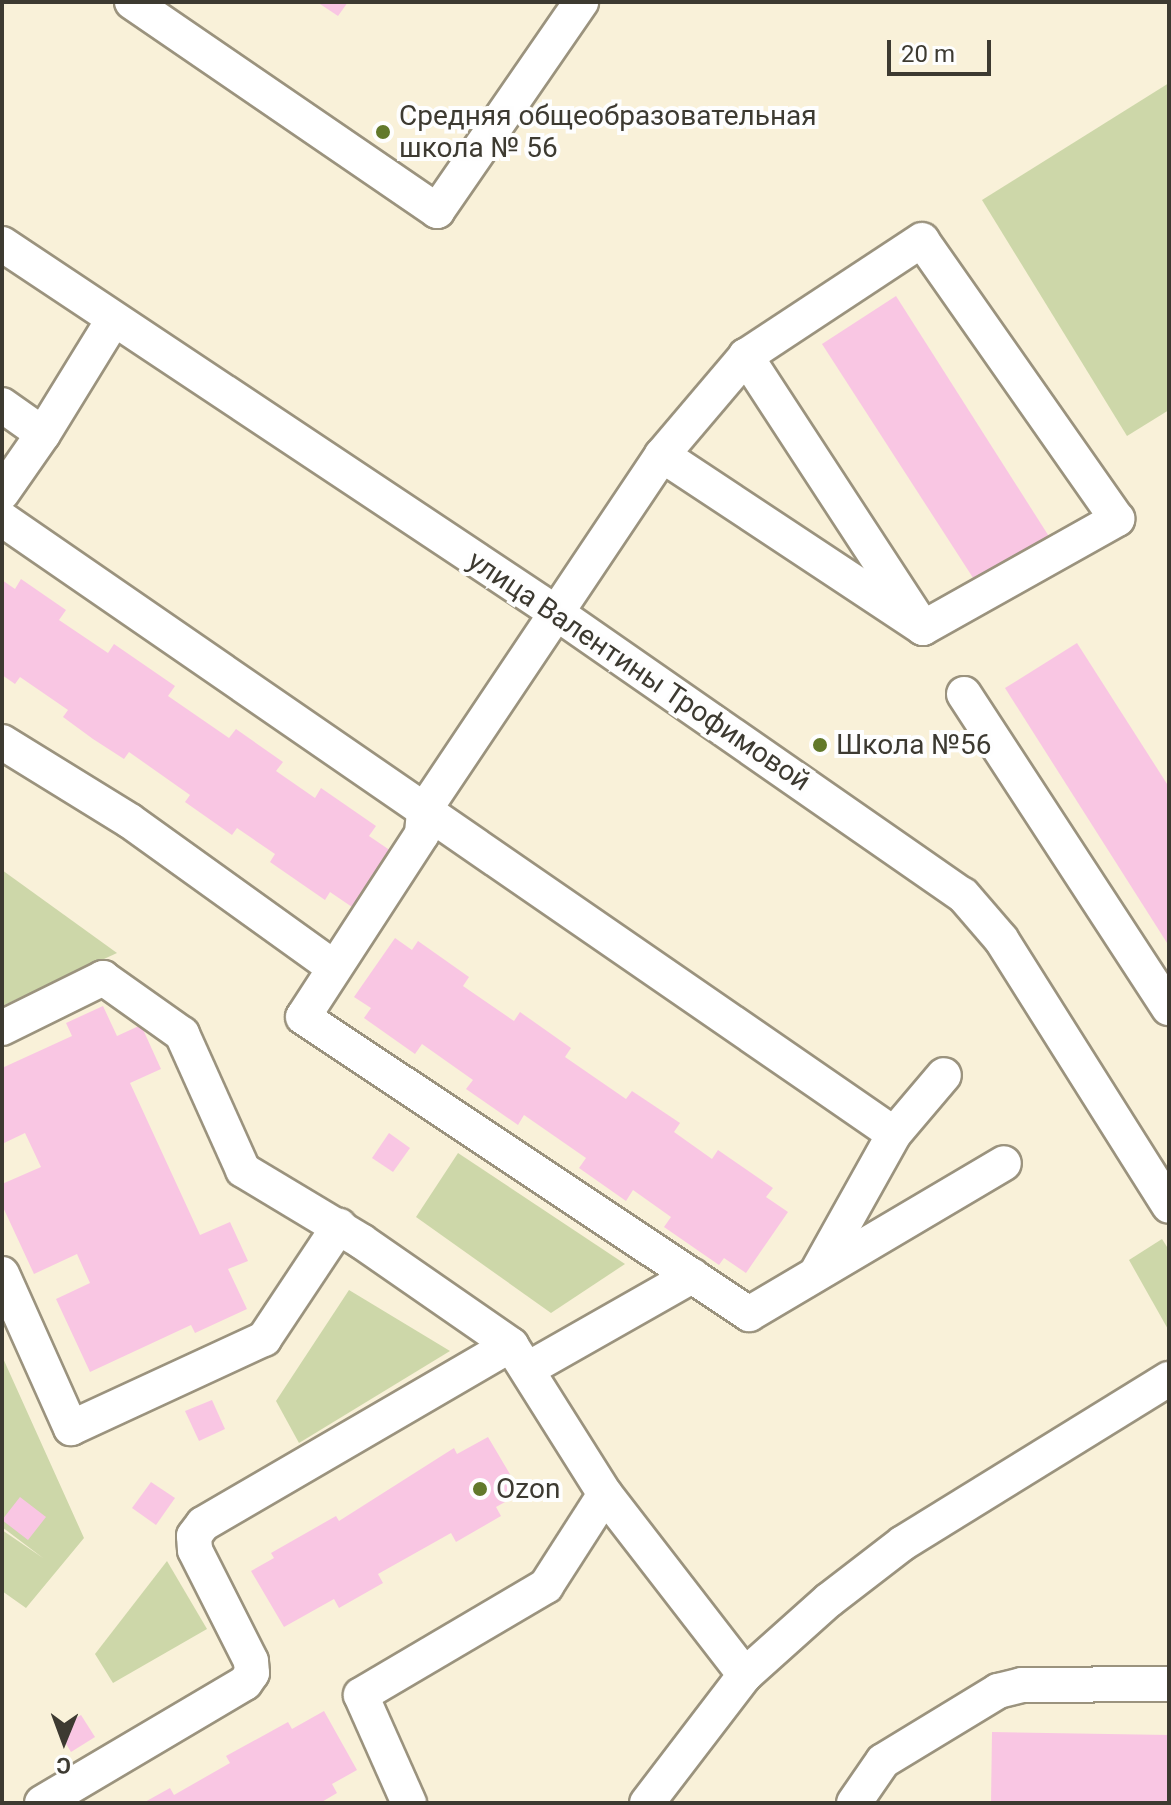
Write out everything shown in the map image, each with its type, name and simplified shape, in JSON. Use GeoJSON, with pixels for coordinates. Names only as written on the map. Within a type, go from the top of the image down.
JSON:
{"type":"FeatureCollection","features":[{"type":"Feature","properties":{"kind":"street"},"geometry":{"type":"LineString","coordinates":[[132,2],[437,211],[581,2]]}},
{"type":"Feature","properties":{"kind":"street"},"geometry":{"type":"LineString","coordinates":[[923,628],[1117,519],[922,240],[746,356],[662,455],[424,811],[422,834],[332,966],[303,1017],[749,1314],[1004,1163]]}},
{"type":"Feature","properties":{"kind":"street","name":"улица Валентины Трофимовой"},"geometry":{"type":"LineString","coordinates":[[2,244],[558,614],[963,895],[1001,939],[1169,1206]]}},
{"type":"Feature","properties":{"kind":"street"},"geometry":{"type":"LineString","coordinates":[[2,493],[43,434],[113,320]]}},
{"type":"Feature","properties":{"kind":"street"},"geometry":{"type":"LineString","coordinates":[[746,356],[923,628]]}},
{"type":"Feature","properties":{"kind":"street"},"geometry":{"type":"LineString","coordinates":[[2,405],[43,434]]}},
{"type":"Feature","properties":{"kind":"street"},"geometry":{"type":"LineString","coordinates":[[662,455],[923,628]]}},
{"type":"Feature","properties":{"kind":"street"},"geometry":{"type":"LineString","coordinates":[[2,519],[894,1134]]}},
{"type":"Feature","properties":{"kind":"street"},"geometry":{"type":"LineString","coordinates":[[964,694],[1169,1008]]}},
{"type":"Feature","properties":{"kind":"street"},"geometry":{"type":"LineString","coordinates":[[2,742],[130,821],[332,966]]}},
{"type":"Feature","properties":{"kind":"street"},"geometry":{"type":"LineString","coordinates":[[2,1028],[103,978],[182,1034],[243,1170],[339,1226],[520,1357],[605,1494],[745,1675]]}},
{"type":"Feature","properties":{"kind":"street"},"geometry":{"type":"LineString","coordinates":[[817,1274],[894,1134],[944,1075]]}},
{"type":"Feature","properties":{"kind":"street"},"geometry":{"type":"LineString","coordinates":[[2,1274],[71,1428],[264,1339],[339,1226]]}},
{"type":"Feature","properties":{"kind":"street"},"geometry":{"type":"LineString","coordinates":[[42,1803],[245,1683],[252,1673],[251,1661],[195,1550],[194,1536],[203,1524],[520,1357],[692,1276]]}},
{"type":"Feature","properties":{"kind":"street"},"geometry":{"type":"LineString","coordinates":[[647,1803],[745,1675],[903,1543],[1169,1379]]}},
{"type":"Feature","properties":{"kind":"street"},"geometry":{"type":"LineString","coordinates":[[409,1803],[361,1695],[546,1586],[605,1494]]}},
{"type":"Feature","properties":{"kind":"street"},"geometry":{"type":"LineString","coordinates":[[854,1803],[883,1761],[998,1691],[1022,1685],[1169,1684]]}},
{"type":"Feature","properties":{"kind":"green space"},"geometry":{"type":"Polygon","coordinates":[[[1169,83],[1169,410],[1127,436],[982,200],[1169,83]]]}},
{"type":"Feature","properties":{"kind":"green space"},"geometry":{"type":"Polygon","coordinates":[[[2,870],[117,953],[2,1006],[2,870]]]}},
{"type":"Feature","properties":{"kind":"green space"},"geometry":{"type":"Polygon","coordinates":[[[458,1153],[625,1264],[551,1313],[416,1217],[458,1153]]]}},
{"type":"Feature","properties":{"kind":"green space"},"geometry":{"type":"Polygon","coordinates":[[[1162,1239],[1169,1250],[1169,1331],[1129,1260],[1162,1239]]]}},
{"type":"Feature","properties":{"kind":"green space"},"geometry":{"type":"Polygon","coordinates":[[[349,1290],[450,1351],[299,1443],[276,1401],[349,1290]]]}},
{"type":"Feature","properties":{"kind":"green space"},"geometry":{"type":"Polygon","coordinates":[[[2,1356],[84,1538],[26,1608],[2,1591],[2,1530],[43,1558],[2,1527],[2,1356]]]}},
{"type":"Feature","properties":{"kind":"green space"},"geometry":{"type":"Polygon","coordinates":[[[167,1561],[207,1629],[113,1683],[95,1654],[167,1561]]]}},
{"type":"Feature","properties":{"kind":"building"},"geometry":{"type":"Polygon","coordinates":[[[317,2],[348,2],[338,16],[317,2]]]}},
{"type":"Feature","properties":{"kind":"building"},"geometry":{"type":"Polygon","coordinates":[[[896,296],[1050,538],[977,584],[822,344],[896,296]]]}},
{"type":"Feature","properties":{"kind":"building"},"geometry":{"type":"Polygon","coordinates":[[[21,579],[66,610],[59,620],[108,653],[114,644],[175,686],[168,696],[229,738],[236,729],[283,762],[276,771],[315,798],[321,788],[376,826],[369,836],[391,851],[352,907],[330,892],[325,900],[270,862],[275,854],[237,828],[232,835],[185,802],[190,795],[129,752],[124,759],[63,717],[68,710],[20,677],[15,684],[2,675],[2,580],[15,589],[21,579]]]}},
{"type":"Feature","properties":{"kind":"building"},"geometry":{"type":"Polygon","coordinates":[[[1077,643],[1169,787],[1169,946],[1005,688],[1077,643]]]}},
{"type":"Feature","properties":{"kind":"building"},"geometry":{"type":"Polygon","coordinates":[[[395,938],[412,950],[418,941],[469,977],[463,986],[514,1021],[520,1012],[571,1048],[565,1057],[626,1099],[632,1091],[680,1123],[674,1132],[712,1159],[718,1150],[773,1188],[766,1197],[788,1212],[746,1273],[724,1258],[719,1265],[664,1227],[671,1217],[633,1190],[626,1201],[579,1168],[586,1158],[524,1115],[518,1125],[466,1089],[473,1080],[422,1044],[415,1054],[364,1018],[371,1008],[354,997],[395,938]]]}},
{"type":"Feature","properties":{"kind":"building"},"geometry":{"type":"Polygon","coordinates":[[[103,1006],[117,1036],[141,1025],[161,1069],[130,1083],[200,1235],[230,1222],[248,1261],[228,1269],[247,1309],[195,1333],[191,1325],[90,1372],[56,1299],[90,1283],[77,1254],[34,1274],[2,1205],[2,1184],[41,1167],[25,1133],[2,1144],[2,1068],[72,1036],[66,1023],[103,1006]]]}},
{"type":"Feature","properties":{"kind":"building"},"geometry":{"type":"Polygon","coordinates":[[[389,1133],[410,1148],[393,1172],[372,1158],[389,1133]]]}},
{"type":"Feature","properties":{"kind":"building"},"geometry":{"type":"Polygon","coordinates":[[[212,1400],[225,1429],[199,1441],[185,1411],[212,1400]]]}},
{"type":"Feature","properties":{"kind":"building"},"geometry":{"type":"Polygon","coordinates":[[[488,1437],[521,1493],[496,1507],[501,1516],[456,1542],[451,1533],[378,1574],[383,1583],[339,1608],[334,1599],[284,1627],[251,1571],[274,1558],[271,1553],[336,1516],[339,1521],[454,1448],[457,1454],[488,1437]]]}},
{"type":"Feature","properties":{"kind":"building"},"geometry":{"type":"Polygon","coordinates":[[[151,1482],[175,1498],[156,1525],[132,1508],[151,1482]]]}},
{"type":"Feature","properties":{"kind":"building"},"geometry":{"type":"Polygon","coordinates":[[[20,1497],[46,1517],[28,1540],[2,1520],[20,1497]]]}},
{"type":"Feature","properties":{"kind":"building"},"geometry":{"type":"Polygon","coordinates":[[[324,1711],[357,1770],[332,1784],[337,1793],[320,1803],[143,1803],[170,1788],[174,1795],[230,1763],[226,1756],[288,1722],[292,1729],[324,1711]]]}},
{"type":"Feature","properties":{"kind":"building"},"geometry":{"type":"Polygon","coordinates":[[[81,1715],[95,1737],[71,1752],[57,1729],[81,1715]]]}},
{"type":"Feature","properties":{"kind":"building"},"geometry":{"type":"Polygon","coordinates":[[[992,1732],[1169,1735],[1169,1803],[991,1803],[992,1732]]]}},
{"type":"Feature","properties":{"kind":"place","name":"Средняя общеобразовательная школа № 56"},"geometry":{"type":"Point","coordinates":[383,132]}},
{"type":"Feature","properties":{"kind":"place","name":"Школа №56"},"geometry":{"type":"Point","coordinates":[820,745]}},
{"type":"Feature","properties":{"kind":"place","name":"Ozon"},"geometry":{"type":"Point","coordinates":[480,1489]}}]}
